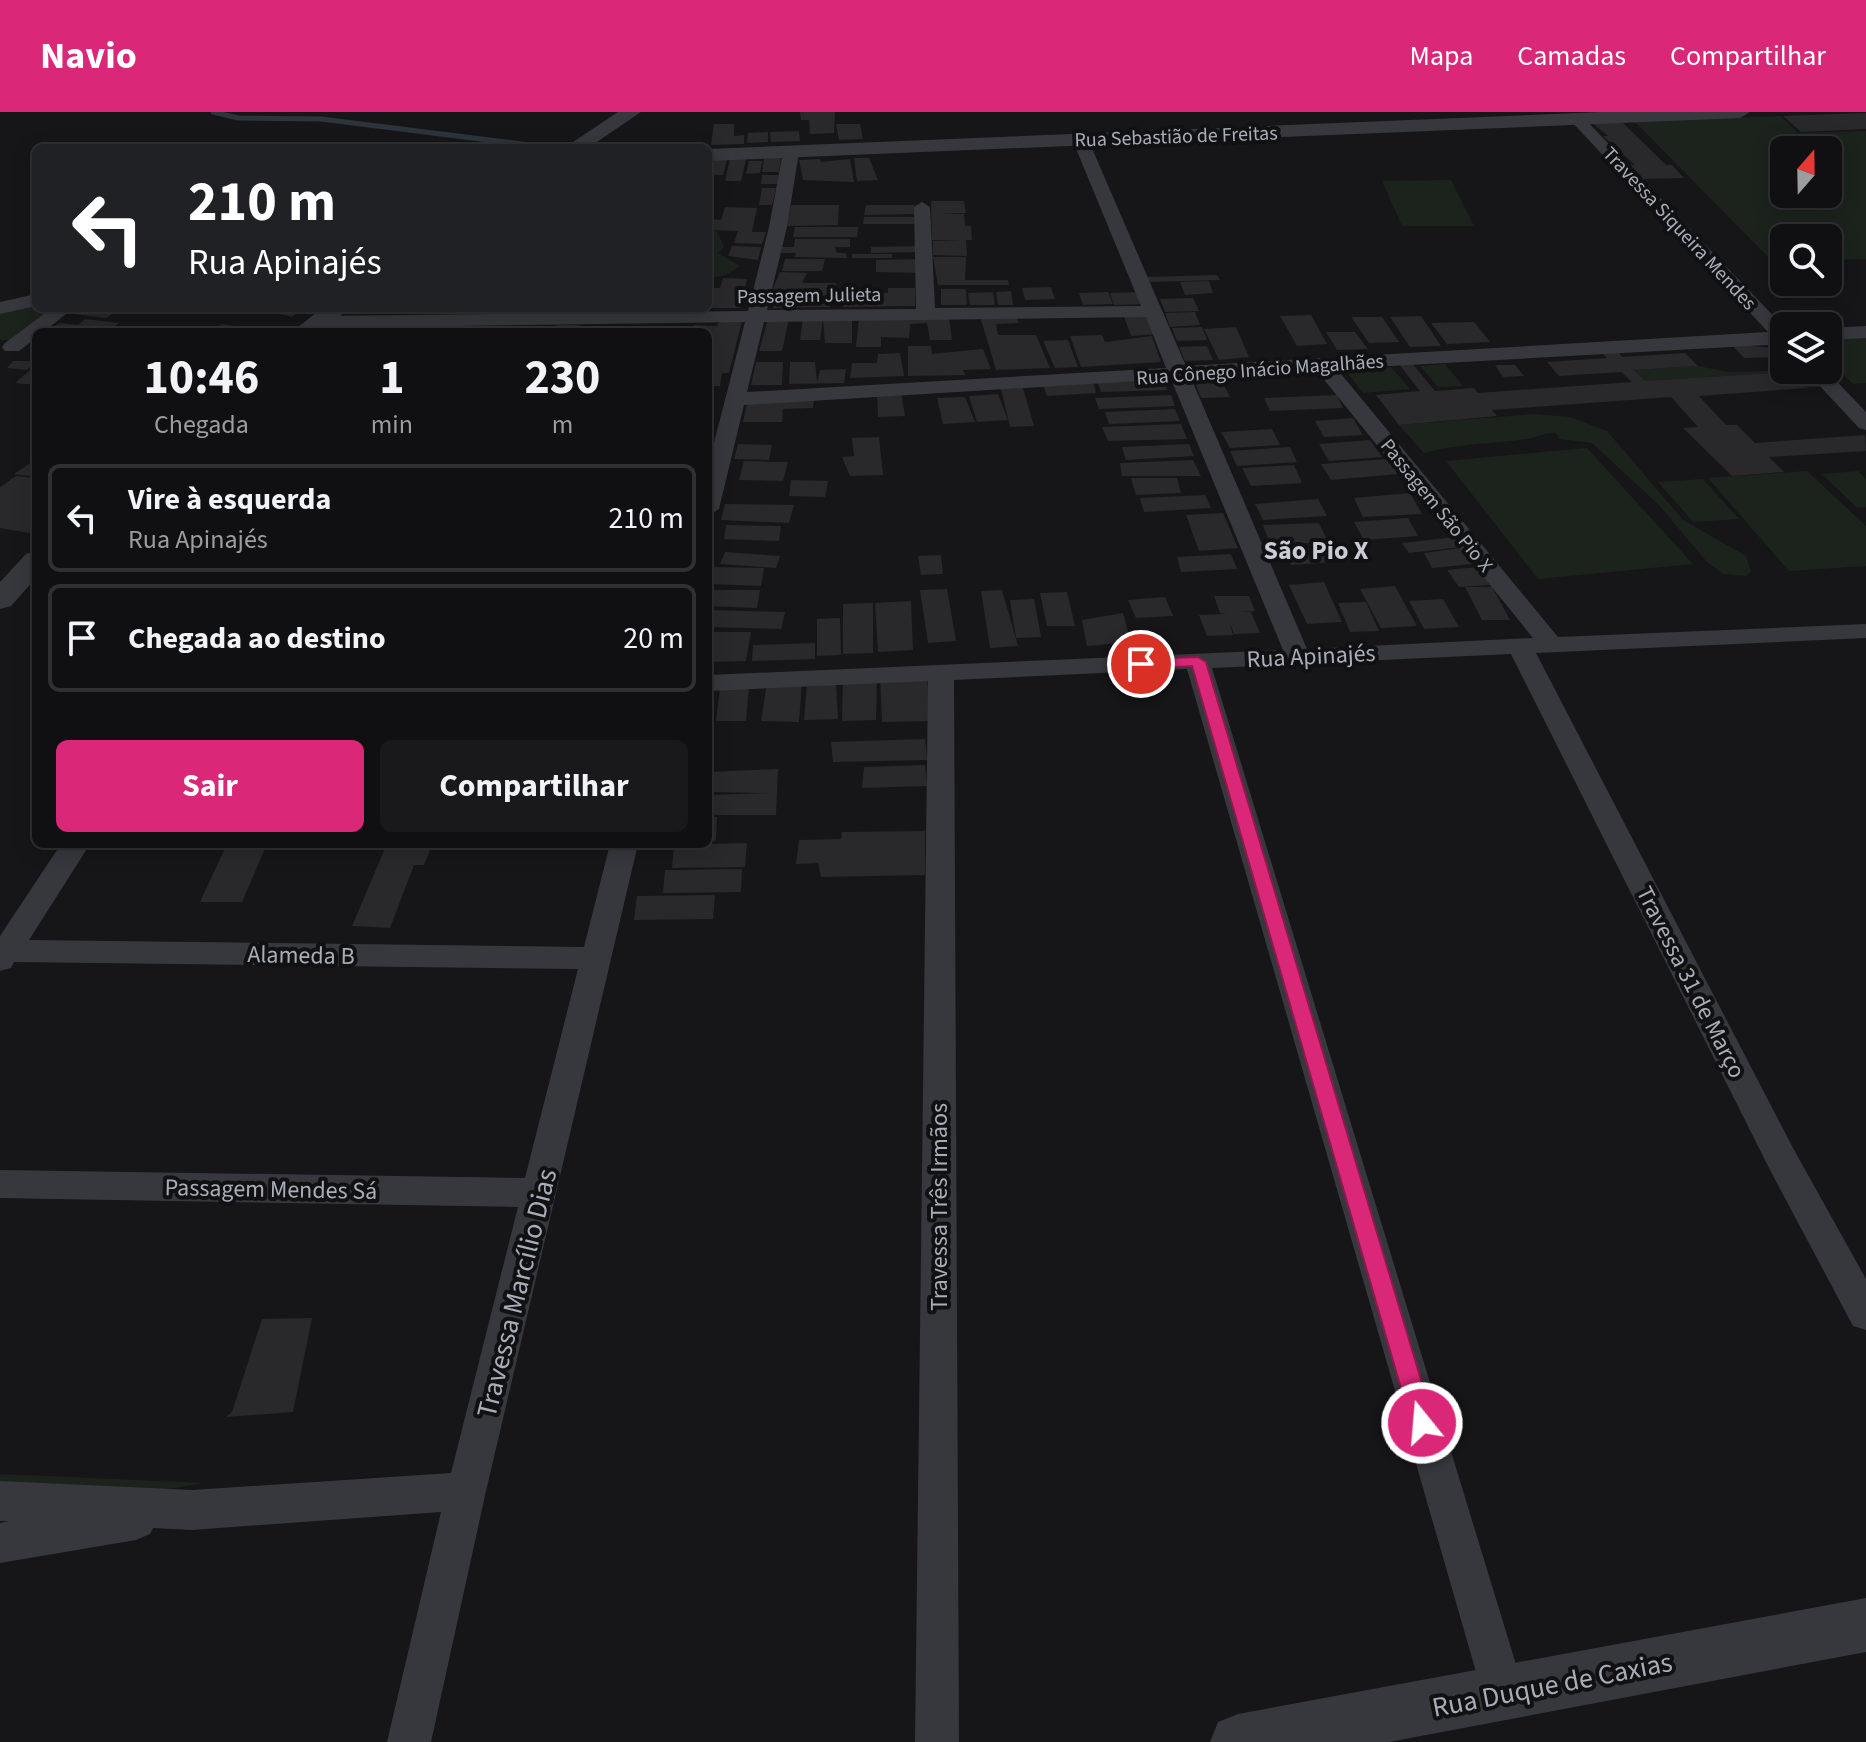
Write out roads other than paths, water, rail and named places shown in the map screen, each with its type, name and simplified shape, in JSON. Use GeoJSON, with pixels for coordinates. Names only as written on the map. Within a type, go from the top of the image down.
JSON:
{"type":"FeatureCollection","features":[{"type":"Feature","properties":{"kind":"street"},"geometry":{"type":"LineString","coordinates":[[580,144],[631,112]]}},
{"type":"Feature","properties":{"kind":"street","name":"Rua Sebastião de Freitas"},"geometry":{"type":"LineString","coordinates":[[712,155],[1576,118],[1604,114],[1740,112]]}},
{"type":"Feature","properties":{"kind":"street","name":"Travessa Siqueira Mendes"},"geometry":{"type":"LineString","coordinates":[[1576,118],[1770,322]]}},
{"type":"Feature","properties":{"kind":"street"},"geometry":{"type":"LineString","coordinates":[[1080,139],[1298,656]]}},
{"type":"Feature","properties":{"kind":"street"},"geometry":{"type":"LineString","coordinates":[[712,493],[783,203],[791,152]]}},
{"type":"Feature","properties":{"kind":"street"},"geometry":{"type":"LineString","coordinates":[[922,207],[926,316]]}},
{"type":"Feature","properties":{"kind":"street"},"geometry":{"type":"LineString","coordinates":[[0,308],[32,301]]}},
{"type":"Feature","properties":{"kind":"street","name":"Passagem Julieta"},"geometry":{"type":"LineString","coordinates":[[320,321],[1155,311]]}},
{"type":"Feature","properties":{"kind":"street"},"geometry":{"type":"LineString","coordinates":[[34,328],[58,312]]}},
{"type":"Feature","properties":{"kind":"street"},"geometry":{"type":"LineString","coordinates":[[6,347],[32,330]]}},
{"type":"Feature","properties":{"kind":"street"},"geometry":{"type":"LineString","coordinates":[[1842,333],[1866,332]]}},
{"type":"Feature","properties":{"kind":"street","name":"Rua Cônego Inácio Magalhães"},"geometry":{"type":"LineString","coordinates":[[735,399],[1770,338]]}},
{"type":"Feature","properties":{"kind":"street"},"geometry":{"type":"LineString","coordinates":[[6,347],[32,350]]}},
{"type":"Feature","properties":{"kind":"street","name":"Passagem São Pio X"},"geometry":{"type":"LineString","coordinates":[[1323,365],[1535,646]]}},
{"type":"Feature","properties":{"kind":"street"},"geometry":{"type":"LineString","coordinates":[[1828,384],[1866,424]]}},
{"type":"Feature","properties":{"kind":"street"},"geometry":{"type":"LineString","coordinates":[[0,600],[32,564]]}},
{"type":"Feature","properties":{"kind":"street","name":"Rua Apinajés"},"geometry":{"type":"LineString","coordinates":[[712,683],[1866,631]]}},
{"type":"Feature","properties":{"kind":"street","name":"Travessa 31 de Março"},"geometry":{"type":"LineString","coordinates":[[1535,646],[1774,1144],[1866,1314]]}},
{"type":"Feature","properties":{"kind":"street"},"geometry":{"type":"LineString","coordinates":[[1198,662],[1503,1694]]}},
{"type":"Feature","properties":{"kind":"street","name":"Travessa Três Irmãos"},"geometry":{"type":"LineString","coordinates":[[937,1742],[941,672]]}},
{"type":"Feature","properties":{"kind":"street"},"geometry":{"type":"LineString","coordinates":[[3,956],[73,848]]}},
{"type":"Feature","properties":{"kind":"street","name":"Travessa Marcílio Dias"},"geometry":{"type":"LineString","coordinates":[[409,1742],[466,1491],[623,848]]}},
{"type":"Feature","properties":{"kind":"street","name":"Alameda B"},"geometry":{"type":"LineString","coordinates":[[3,956],[596,958]]}},
{"type":"Feature","properties":{"kind":"street","name":"Passagem Mendes Sá"},"geometry":{"type":"LineString","coordinates":[[0,1184],[541,1193]]}},
{"type":"Feature","properties":{"kind":"street"},"geometry":{"type":"LineString","coordinates":[[0,1543],[192,1510],[466,1491]]}},
{"type":"Feature","properties":{"kind":"street"},"geometry":{"type":"LineString","coordinates":[[0,1501],[192,1510]]}},
{"type":"Feature","properties":{"kind":"street","name":"Rua Duque de Caxias"},"geometry":{"type":"LineString","coordinates":[[1238,1742],[1866,1625]]}},
{"type":"Feature","properties":{"kind":"waterway"},"geometry":{"type":"LineString","coordinates":[[213,112],[238,118],[321,119],[521,144]]}},
{"type":"Feature","properties":{"kind":"district","name":"São Pio X"},"geometry":{"type":"Point","coordinates":[1316,550]}}]}
